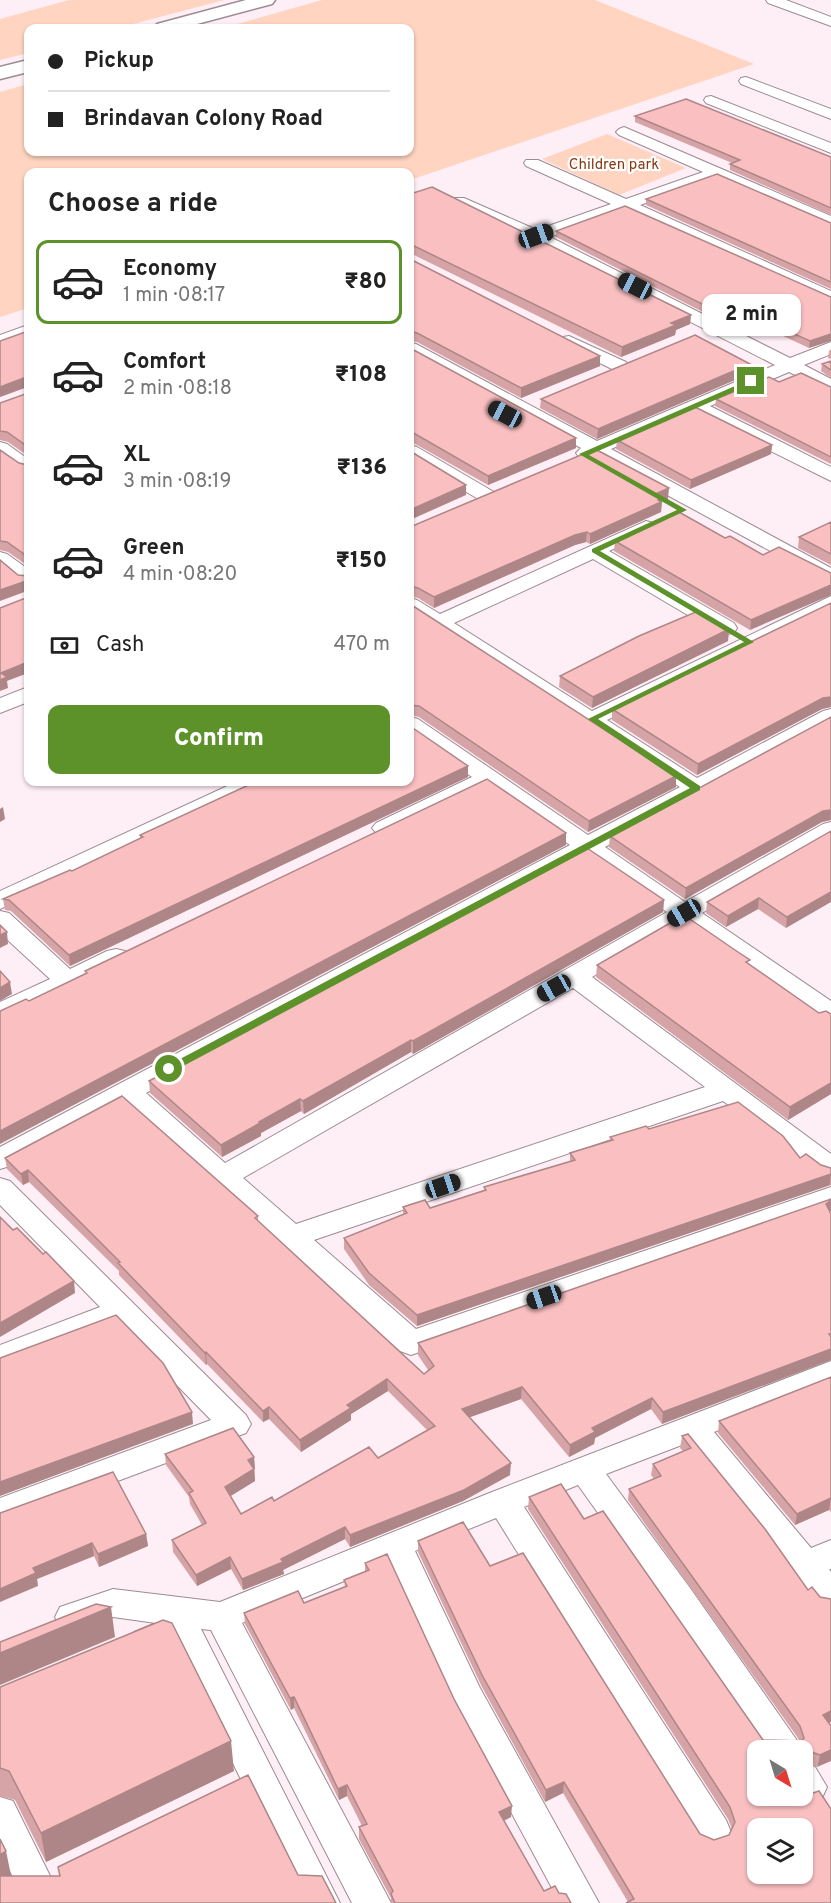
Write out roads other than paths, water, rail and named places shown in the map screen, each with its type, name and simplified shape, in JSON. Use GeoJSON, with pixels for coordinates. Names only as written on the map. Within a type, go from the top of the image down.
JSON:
{"type":"FeatureCollection","features":[{"type":"Feature","properties":{"kind":"street"},"geometry":{"type":"LineString","coordinates":[[178,24],[266,0]]}},
{"type":"Feature","properties":{"kind":"street"},"geometry":{"type":"LineString","coordinates":[[773,0],[831,22]]}},
{"type":"Feature","properties":{"kind":"street"},"geometry":{"type":"LineString","coordinates":[[0,73],[24,67]]}},
{"type":"Feature","properties":{"kind":"street"},"geometry":{"type":"LineString","coordinates":[[746,81],[831,114]]}},
{"type":"Feature","properties":{"kind":"street"},"geometry":{"type":"LineString","coordinates":[[711,100],[831,148]]}},
{"type":"Feature","properties":{"kind":"street"},"geometry":{"type":"LineString","coordinates":[[624,132],[831,222]]}},
{"type":"Feature","properties":{"kind":"street"},"geometry":{"type":"LineString","coordinates":[[532,163],[831,297]]}},
{"type":"Feature","properties":{"kind":"street"},"geometry":{"type":"LineString","coordinates":[[536,236],[716,172]]}},
{"type":"Feature","properties":{"kind":"street"},"geometry":{"type":"LineString","coordinates":[[440,192],[536,236],[831,386]]}},
{"type":"Feature","properties":{"kind":"street"},"geometry":{"type":"LineString","coordinates":[[694,336],[715,327]]}},
{"type":"Feature","properties":{"kind":"street"},"geometry":{"type":"LineString","coordinates":[[0,341],[24,332]]}},
{"type":"Feature","properties":{"kind":"street"},"geometry":{"type":"LineString","coordinates":[[556,334],[620,366]]}},
{"type":"Feature","properties":{"kind":"street"},"geometry":{"type":"LineString","coordinates":[[584,454],[831,346]]}},
{"type":"Feature","properties":{"kind":"street"},"geometry":{"type":"LineString","coordinates":[[414,350],[521,407],[584,454],[674,514],[831,591]]}},
{"type":"Feature","properties":{"kind":"street"},"geometry":{"type":"LineString","coordinates":[[598,375],[641,358]]}},
{"type":"Feature","properties":{"kind":"street"},"geometry":{"type":"LineString","coordinates":[[414,365],[584,454],[831,576]]}},
{"type":"Feature","properties":{"kind":"street"},"geometry":{"type":"LineString","coordinates":[[521,407],[543,398]]}},
{"type":"Feature","properties":{"kind":"street"},"geometry":{"type":"LineString","coordinates":[[695,406],[831,475]]}},
{"type":"Feature","properties":{"kind":"street"},"geometry":{"type":"LineString","coordinates":[[0,448],[24,464]]}},
{"type":"Feature","properties":{"kind":"street"},"geometry":{"type":"LineString","coordinates":[[414,453],[487,496]]}},
{"type":"Feature","properties":{"kind":"street"},"geometry":{"type":"LineString","coordinates":[[0,474],[24,467]]}},
{"type":"Feature","properties":{"kind":"street"},"geometry":{"type":"LineString","coordinates":[[468,504],[508,486]]}},
{"type":"Feature","properties":{"kind":"street"},"geometry":{"type":"LineString","coordinates":[[439,622],[674,514]]}},
{"type":"Feature","properties":{"kind":"street"},"geometry":{"type":"LineString","coordinates":[[594,551],[750,642]]}},
{"type":"Feature","properties":{"kind":"street"},"geometry":{"type":"LineString","coordinates":[[0,558],[24,576]]}},
{"type":"Feature","properties":{"kind":"street"},"geometry":{"type":"LineString","coordinates":[[592,719],[831,602]]}},
{"type":"Feature","properties":{"kind":"street"},"geometry":{"type":"LineString","coordinates":[[414,606],[697,788]]}},
{"type":"Feature","properties":{"kind":"street"},"geometry":{"type":"LineString","coordinates":[[0,706],[24,696]]}},
{"type":"Feature","properties":{"kind":"street"},"geometry":{"type":"LineString","coordinates":[[0,1159],[831,716]]}},
{"type":"Feature","properties":{"kind":"street"},"geometry":{"type":"LineString","coordinates":[[414,727],[831,1014]]}},
{"type":"Feature","properties":{"kind":"street"},"geometry":{"type":"LineString","coordinates":[[359,840],[489,778]]}},
{"type":"Feature","properties":{"kind":"street"},"geometry":{"type":"LineString","coordinates":[[0,901],[245,786]]}},
{"type":"Feature","properties":{"kind":"street"},"geometry":{"type":"LineString","coordinates":[[223,1177],[831,829]]}},
{"type":"Feature","properties":{"kind":"street"},"geometry":{"type":"LineString","coordinates":[[0,919],[67,980]]}},
{"type":"Feature","properties":{"kind":"street"},"geometry":{"type":"LineString","coordinates":[[0,1013],[132,949]]}},
{"type":"Feature","properties":{"kind":"street"},"geometry":{"type":"LineString","coordinates":[[574,976],[831,1168]]}},
{"type":"Feature","properties":{"kind":"street"},"geometry":{"type":"LineString","coordinates":[[291,1237],[726,1090]]}},
{"type":"Feature","properties":{"kind":"street"},"geometry":{"type":"LineString","coordinates":[[127,1092],[411,1343],[831,1197]]}},
{"type":"Feature","properties":{"kind":"street"},"geometry":{"type":"LineString","coordinates":[[0,1188],[235,1424],[0,1512]]}},
{"type":"Feature","properties":{"kind":"street"},"geometry":{"type":"LineString","coordinates":[[0,1357],[122,1311]]}},
{"type":"Feature","properties":{"kind":"street"},"geometry":{"type":"LineString","coordinates":[[41,1628],[113,1603],[221,1617],[503,1501],[831,1373]]}},
{"type":"Feature","properties":{"kind":"street"},"geometry":{"type":"LineString","coordinates":[[693,1428],[818,1559],[831,1596]]}},
{"type":"Feature","properties":{"kind":"street"},"geometry":{"type":"LineString","coordinates":[[585,1470],[678,1598],[776,1740]]}},
{"type":"Feature","properties":{"kind":"street"},"geometry":{"type":"LineString","coordinates":[[503,1501],[713,1832]]}},
{"type":"Feature","properties":{"kind":"street"},"geometry":{"type":"LineString","coordinates":[[396,1545],[468,1699],[580,1903]]}},
{"type":"Feature","properties":{"kind":"street"},"geometry":{"type":"LineString","coordinates":[[221,1617],[372,1903]]}},
{"type":"Feature","properties":{"kind":"street"},"geometry":{"type":"LineString","coordinates":[[122,1652],[164,1634],[176,1633],[187,1636],[321,1903]]}},
{"type":"Feature","properties":{"kind":"street"},"geometry":{"type":"LineString","coordinates":[[227,1794],[259,1779]]}},
{"type":"Feature","properties":{"kind":"street"},"geometry":{"type":"LineString","coordinates":[[0,1813],[40,1891]]}},
{"type":"Feature","properties":{"kind":"park label","name":"Children park"},"geometry":{"type":"Point","coordinates":[614,165]}}]}
